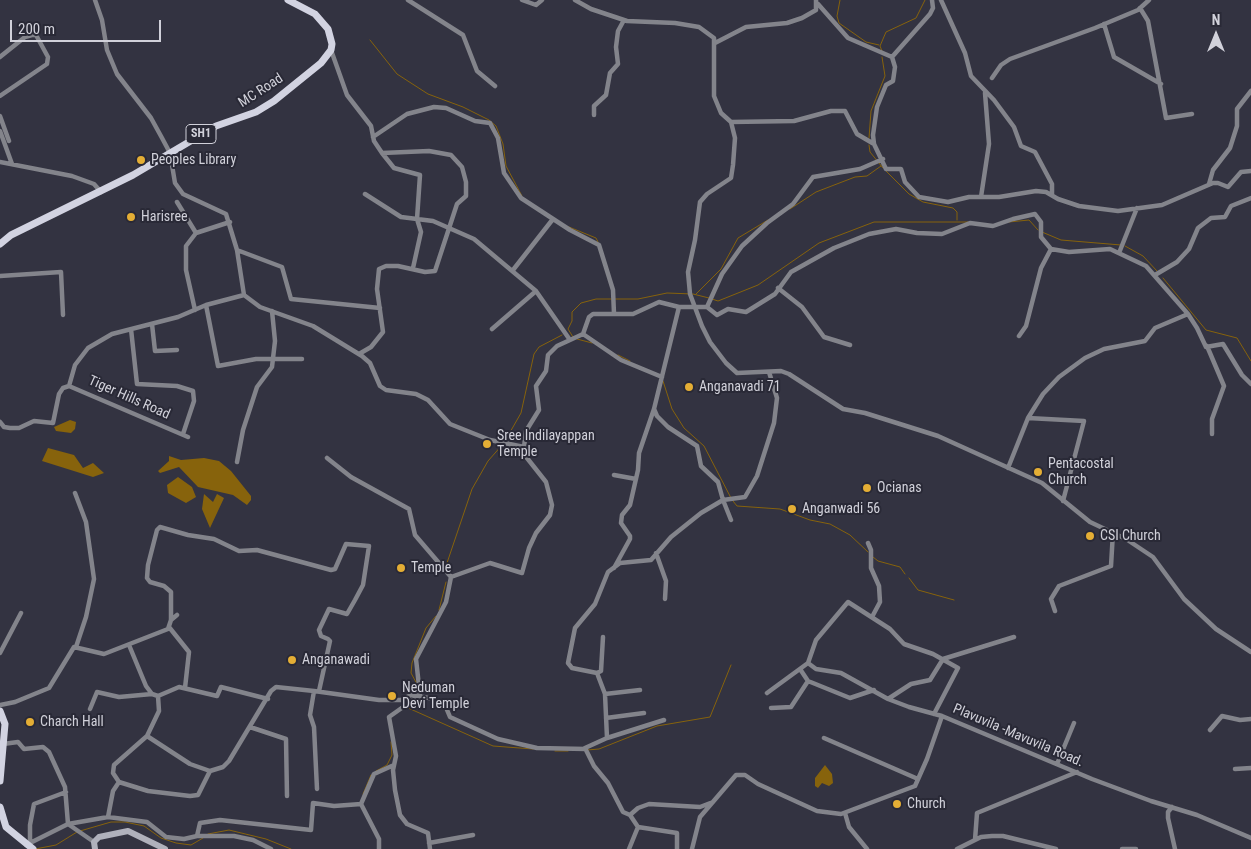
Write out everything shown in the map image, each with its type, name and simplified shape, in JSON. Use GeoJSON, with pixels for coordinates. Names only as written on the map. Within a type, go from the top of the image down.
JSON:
{"type":"FeatureCollection","features":[{"type":"Feature","properties":{"kind":"main road"},"geometry":{"type":"LineString","coordinates":[[288,0],[306,7],[323,21],[331,37],[331,50]]}},
{"type":"Feature","properties":{"kind":"main road","name":"MC Road"},"geometry":{"type":"LineString","coordinates":[[0,244],[11,235],[101,192],[216,126],[256,112],[321,62],[331,50]]}},
{"type":"Feature","properties":{"kind":"main road"},"geometry":{"type":"LineString","coordinates":[[0,712],[5,724],[0,781]]}},
{"type":"Feature","properties":{"kind":"main road"},"geometry":{"type":"LineString","coordinates":[[0,806],[2,826],[30,845]]}},
{"type":"Feature","properties":{"kind":"street"},"geometry":{"type":"LineString","coordinates":[[95,0],[102,20],[107,50],[117,74],[151,118],[170,153],[175,183],[179,190],[226,214],[238,250],[244,295],[260,307],[313,326],[359,354],[370,363],[380,386],[386,390],[416,394],[428,400],[450,424],[499,442],[524,447]]}},
{"type":"Feature","properties":{"kind":"street"},"geometry":{"type":"LineString","coordinates":[[408,0],[462,35],[477,71],[495,86]]}},
{"type":"Feature","properties":{"kind":"street"},"geometry":{"type":"LineString","coordinates":[[522,0],[536,5],[542,0]]}},
{"type":"Feature","properties":{"kind":"street"},"geometry":{"type":"LineString","coordinates":[[575,0],[624,20],[675,22],[699,27],[714,38],[714,96],[721,113],[731,122],[735,138],[731,178],[707,194],[698,208],[695,240],[688,272],[694,306],[710,342],[720,357],[737,373],[769,372],[789,374],[843,409],[865,413],[938,436],[1042,483],[1063,502],[1090,522],[1113,532],[1153,557],[1184,599],[1208,622],[1251,652]]}},
{"type":"Feature","properties":{"kind":"street"},"geometry":{"type":"LineString","coordinates":[[892,57],[930,14],[933,8],[932,0]]}},
{"type":"Feature","properties":{"kind":"street"},"geometry":{"type":"LineString","coordinates":[[941,0],[965,53],[971,76],[994,100],[1014,128],[1021,146],[1035,152],[1052,184],[1052,196]]}},
{"type":"Feature","properties":{"kind":"street"},"geometry":{"type":"LineString","coordinates":[[992,78],[1001,65],[1010,59],[1104,24],[1140,8],[1149,0]]}},
{"type":"Feature","properties":{"kind":"street"},"geometry":{"type":"LineString","coordinates":[[715,43],[746,27],[802,18],[814,12],[817,1]]}},
{"type":"Feature","properties":{"kind":"street"},"geometry":{"type":"LineString","coordinates":[[817,1],[848,38],[892,57]]}},
{"type":"Feature","properties":{"kind":"street"},"geometry":{"type":"LineString","coordinates":[[1140,8],[1148,21],[1166,118],[1192,114]]}},
{"type":"Feature","properties":{"kind":"street"},"geometry":{"type":"LineString","coordinates":[[594,115],[594,106],[606,95],[610,73],[618,64],[616,47],[618,31],[624,20]]}},
{"type":"Feature","properties":{"kind":"street"},"geometry":{"type":"LineString","coordinates":[[1104,24],[1114,58],[1161,84]]}},
{"type":"Feature","properties":{"kind":"street"},"geometry":{"type":"LineString","coordinates":[[0,57],[25,37],[32,35],[36,36],[48,57],[46,64],[0,96]]}},
{"type":"Feature","properties":{"kind":"street"},"geometry":{"type":"LineString","coordinates":[[331,50],[347,95],[368,122],[382,152],[394,168],[420,175],[417,219],[421,232],[414,268]]}},
{"type":"Feature","properties":{"kind":"street"},"geometry":{"type":"LineString","coordinates":[[874,144],[877,107],[886,85],[893,81],[895,70],[892,57]]}},
{"type":"Feature","properties":{"kind":"street"},"geometry":{"type":"LineString","coordinates":[[1209,184],[1213,170],[1230,148],[1237,126],[1237,109],[1251,91]]}},
{"type":"Feature","properties":{"kind":"street"},"geometry":{"type":"LineString","coordinates":[[981,197],[989,144],[985,92]]}},
{"type":"Feature","properties":{"kind":"street"},"geometry":{"type":"LineString","coordinates":[[373,135],[407,114],[431,107],[446,108],[477,122],[489,122],[498,138],[504,173],[521,198],[582,237],[597,242],[615,301],[614,314]]}},
{"type":"Feature","properties":{"kind":"street"},"geometry":{"type":"LineString","coordinates":[[731,122],[794,121],[831,111],[845,111],[857,134],[874,144],[888,170],[901,169],[908,186],[922,199],[948,202],[969,197],[1000,197],[1036,191],[1066,202],[1096,209],[1118,210],[1138,208],[1162,205],[1209,184],[1218,183],[1228,188],[1241,172],[1251,171]]}},
{"type":"Feature","properties":{"kind":"street"},"geometry":{"type":"LineString","coordinates":[[0,116],[9,141]]}},
{"type":"Feature","properties":{"kind":"street"},"geometry":{"type":"LineString","coordinates":[[0,131],[12,164]]}},
{"type":"Feature","properties":{"kind":"street"},"geometry":{"type":"LineString","coordinates":[[359,354],[371,347],[383,332],[377,289],[379,269],[386,266],[414,268],[425,272],[435,271],[457,204],[466,196],[462,167],[452,155],[428,151],[382,152]]}},
{"type":"Feature","properties":{"kind":"street"},"geometry":{"type":"LineString","coordinates":[[707,307],[722,274],[742,246],[767,223],[793,204],[813,177],[860,169],[882,159]]}},
{"type":"Feature","properties":{"kind":"street"},"geometry":{"type":"LineString","coordinates":[[0,162],[50,170],[77,177],[94,184],[101,192]]}},
{"type":"Feature","properties":{"kind":"street"},"geometry":{"type":"LineString","coordinates":[[365,194],[402,217],[433,221],[474,239],[536,291],[570,340]]}},
{"type":"Feature","properties":{"kind":"street"},"geometry":{"type":"LineString","coordinates":[[1155,275],[1177,262],[1189,249],[1198,228],[1211,218],[1225,217],[1231,206],[1251,198]]}},
{"type":"Feature","properties":{"kind":"street"},"geometry":{"type":"LineString","coordinates":[[178,202],[196,233]]}},
{"type":"Feature","properties":{"kind":"street"},"geometry":{"type":"LineString","coordinates":[[1119,253],[1138,208]]}},
{"type":"Feature","properties":{"kind":"street"},"geometry":{"type":"LineString","coordinates":[[451,577],[490,563],[522,573],[529,548],[536,533],[550,516],[552,505],[546,482],[527,458],[524,447],[526,431],[539,410],[536,386],[546,371],[548,355],[557,346],[583,334],[588,317],[593,314],[633,314],[659,302],[679,307],[707,307],[717,315],[728,309],[746,312],[774,294],[791,272],[834,248],[869,234],[896,230],[942,234],[970,223],[992,226],[1035,214],[1042,224],[1042,237],[1050,248],[1068,252],[1110,249],[1146,266],[1188,314],[1207,346],[1224,386],[1212,420],[1212,434]]}},
{"type":"Feature","properties":{"kind":"street"},"geometry":{"type":"LineString","coordinates":[[513,270],[553,219]]}},
{"type":"Feature","properties":{"kind":"street"},"geometry":{"type":"LineString","coordinates":[[195,310],[186,270],[186,246],[196,233],[230,222]]}},
{"type":"Feature","properties":{"kind":"street"},"geometry":{"type":"LineString","coordinates":[[1018,336],[1026,326],[1041,268],[1050,248]]}},
{"type":"Feature","properties":{"kind":"street"},"geometry":{"type":"LineString","coordinates":[[238,250],[282,267],[291,299],[380,308]]}},
{"type":"Feature","properties":{"kind":"street"},"geometry":{"type":"LineString","coordinates":[[0,276],[61,272],[62,315]]}},
{"type":"Feature","properties":{"kind":"street"},"geometry":{"type":"LineString","coordinates":[[778,288],[802,307],[824,337],[850,345]]}},
{"type":"Feature","properties":{"kind":"street"},"geometry":{"type":"LineString","coordinates":[[492,329],[536,291]]}},
{"type":"Feature","properties":{"kind":"street"},"geometry":{"type":"LineString","coordinates":[[69,386],[75,365],[88,348],[112,334],[152,324],[206,305],[244,295]]}},
{"type":"Feature","properties":{"kind":"street"},"geometry":{"type":"LineString","coordinates":[[206,305],[218,366],[256,359],[302,359]]}},
{"type":"Feature","properties":{"kind":"street"},"geometry":{"type":"LineString","coordinates":[[614,568],[630,539],[621,523],[622,515],[630,505],[636,480],[639,453],[654,409],[679,307]]}},
{"type":"Feature","properties":{"kind":"street"},"geometry":{"type":"LineString","coordinates":[[237,462],[247,417],[259,382],[268,372],[273,360],[275,342],[272,311]]}},
{"type":"Feature","properties":{"kind":"street"},"geometry":{"type":"LineString","coordinates":[[1008,468],[1028,418],[1043,394],[1059,377],[1085,358],[1104,349],[1145,342],[1155,328],[1188,314]]}},
{"type":"Feature","properties":{"kind":"street"},"geometry":{"type":"LineString","coordinates":[[152,324],[155,351],[177,350]]}},
{"type":"Feature","properties":{"kind":"street","name":"Tiger Hills Road"},"geometry":{"type":"LineString","coordinates":[[0,422],[4,427],[19,428],[34,421],[52,422],[59,394],[63,388],[69,386],[185,435],[194,401],[194,391],[177,386],[137,384],[131,329]]}},
{"type":"Feature","properties":{"kind":"street"},"geometry":{"type":"LineString","coordinates":[[583,334],[621,360],[662,377]]}},
{"type":"Feature","properties":{"kind":"street"},"geometry":{"type":"LineString","coordinates":[[1207,346],[1219,343],[1225,345],[1242,375],[1251,384]]}},
{"type":"Feature","properties":{"kind":"street"},"geometry":{"type":"LineString","coordinates":[[597,673],[572,668],[568,663],[575,628],[595,604],[608,572],[620,563],[651,560],[671,537],[701,513],[723,500],[745,497],[757,476],[774,423],[777,398],[769,372]]}},
{"type":"Feature","properties":{"kind":"street"},"geometry":{"type":"LineString","coordinates":[[654,409],[657,416],[668,427],[696,446],[701,466],[718,482],[731,520]]}},
{"type":"Feature","properties":{"kind":"street"},"geometry":{"type":"LineString","coordinates":[[1028,418],[1084,421],[1063,502]]}},
{"type":"Feature","properties":{"kind":"street"},"geometry":{"type":"LineString","coordinates":[[327,458],[351,477],[409,509],[415,535],[451,577]]}},
{"type":"Feature","properties":{"kind":"street"},"geometry":{"type":"LineString","coordinates":[[614,476],[636,480]]}},
{"type":"Feature","properties":{"kind":"street"},"geometry":{"type":"LineString","coordinates":[[0,705],[14,702],[49,688],[68,653],[76,647],[86,617],[94,579],[86,522],[75,493]]}},
{"type":"Feature","properties":{"kind":"street"},"geometry":{"type":"LineString","coordinates":[[76,647],[104,654],[164,632],[169,627],[171,620],[171,592],[164,586],[150,582],[148,578],[150,559],[157,530],[160,527],[188,535],[214,539],[239,551],[257,550],[331,570],[335,569],[346,544],[369,545],[364,581],[359,594],[347,614],[329,609],[319,630],[321,636],[328,638],[330,641],[310,715],[314,727],[317,789]]}},
{"type":"Feature","properties":{"kind":"street"},"geometry":{"type":"LineString","coordinates":[[1055,611],[1051,600],[1059,586],[1111,566],[1113,532]]}},
{"type":"Feature","properties":{"kind":"street"},"geometry":{"type":"LineString","coordinates":[[868,543],[871,550],[871,568],[880,586],[880,602],[872,617]]}},
{"type":"Feature","properties":{"kind":"street"},"geometry":{"type":"LineString","coordinates":[[656,553],[666,580],[666,599]]}},
{"type":"Feature","properties":{"kind":"street"},"geometry":{"type":"LineString","coordinates":[[420,695],[416,659],[446,602],[451,577]]}},
{"type":"Feature","properties":{"kind":"street"},"geometry":{"type":"LineString","coordinates":[[767,693],[808,663],[816,640],[848,602],[890,629],[904,644],[943,659],[959,668],[934,714]]}},
{"type":"Feature","properties":{"kind":"street"},"geometry":{"type":"LineString","coordinates":[[0,653],[21,613]]}},
{"type":"Feature","properties":{"kind":"street"},"geometry":{"type":"LineString","coordinates":[[171,620],[177,615]]}},
{"type":"Feature","properties":{"kind":"street"},"geometry":{"type":"LineString","coordinates":[[169,627],[189,652],[185,688]]}},
{"type":"Feature","properties":{"kind":"street"},"geometry":{"type":"LineString","coordinates":[[888,699],[911,684],[930,680],[943,659],[1014,636]]}},
{"type":"Feature","properties":{"kind":"street"},"geometry":{"type":"LineString","coordinates":[[597,673],[601,671],[603,637]]}},
{"type":"Feature","properties":{"kind":"street"},"geometry":{"type":"LineString","coordinates":[[129,645],[152,694]]}},
{"type":"Feature","properties":{"kind":"street"},"geometry":{"type":"LineString","coordinates":[[808,663],[816,669],[841,673],[888,699],[942,716]]}},
{"type":"Feature","properties":{"kind":"street"},"geometry":{"type":"LineString","coordinates":[[800,669],[808,681],[850,698],[874,690]]}},
{"type":"Feature","properties":{"kind":"street"},"geometry":{"type":"LineString","coordinates":[[597,673],[605,694],[607,738]]}},
{"type":"Feature","properties":{"kind":"street"},"geometry":{"type":"LineString","coordinates":[[771,708],[791,707],[808,681]]}},
{"type":"Feature","properties":{"kind":"street"},"geometry":{"type":"LineString","coordinates":[[90,709],[97,692],[119,697],[152,694],[158,696],[179,687],[217,696],[221,687],[268,699]]}},
{"type":"Feature","properties":{"kind":"street"},"geometry":{"type":"LineString","coordinates":[[147,736],[190,764],[210,771],[222,767],[229,761],[268,699],[271,691],[276,687],[379,700],[401,700],[411,695],[435,698],[445,705],[450,717],[498,739],[537,748],[586,750],[607,738],[664,720]]}},
{"type":"Feature","properties":{"kind":"street"},"geometry":{"type":"LineString","coordinates":[[605,694],[640,690]]}},
{"type":"Feature","properties":{"kind":"street"},"geometry":{"type":"LineString","coordinates":[[420,695],[389,717],[396,756],[394,765],[395,790],[400,815],[408,824],[428,833],[430,849]]}},
{"type":"Feature","properties":{"kind":"street"},"geometry":{"type":"LineString","coordinates":[[158,696],[159,711],[147,736],[114,765],[113,773],[119,782],[148,791],[190,796],[200,793],[210,771]]}},
{"type":"Feature","properties":{"kind":"street"},"geometry":{"type":"LineString","coordinates":[[606,718],[644,713]]}},
{"type":"Feature","properties":{"kind":"street","name":"Plavuvila -Mavuvila Road."},"geometry":{"type":"LineString","coordinates":[[918,779],[940,726],[942,716],[1077,772],[1172,808],[1197,815],[1251,838]]}},
{"type":"Feature","properties":{"kind":"street"},"geometry":{"type":"LineString","coordinates":[[1210,730],[1222,716],[1240,720],[1251,719]]}},
{"type":"Feature","properties":{"kind":"street"},"geometry":{"type":"LineString","coordinates":[[1057,764],[1074,723]]}},
{"type":"Feature","properties":{"kind":"street"},"geometry":{"type":"LineString","coordinates":[[250,727],[286,739],[287,796]]}},
{"type":"Feature","properties":{"kind":"street"},"geometry":{"type":"LineString","coordinates":[[700,817],[736,775],[745,775],[758,784],[817,811],[844,815],[915,786],[918,779],[824,738]]}},
{"type":"Feature","properties":{"kind":"street"},"geometry":{"type":"LineString","coordinates":[[3,744],[18,742],[24,749],[43,747],[56,766],[66,792],[68,824],[94,846],[109,833],[128,831],[164,849]]}},
{"type":"Feature","properties":{"kind":"street"},"geometry":{"type":"LineString","coordinates":[[586,750],[594,766],[608,783],[623,812],[630,815],[638,827],[678,833],[677,849]]}},
{"type":"Feature","properties":{"kind":"street"},"geometry":{"type":"LineString","coordinates":[[361,804],[374,774],[394,765]]}},
{"type":"Feature","properties":{"kind":"street"},"geometry":{"type":"LineString","coordinates":[[1235,769],[1251,768]]}},
{"type":"Feature","properties":{"kind":"street"},"geometry":{"type":"LineString","coordinates":[[975,840],[976,813],[1077,772]]}},
{"type":"Feature","properties":{"kind":"street"},"geometry":{"type":"LineString","coordinates":[[108,817],[113,791],[119,782]]}},
{"type":"Feature","properties":{"kind":"street"},"geometry":{"type":"LineString","coordinates":[[66,792],[34,804],[29,837],[30,845],[68,824],[108,817],[147,822],[166,837],[184,839],[197,836],[234,836],[253,840],[272,849]]}},
{"type":"Feature","properties":{"kind":"street"},"geometry":{"type":"LineString","coordinates":[[630,815],[638,808],[649,804],[700,807],[716,800]]}},
{"type":"Feature","properties":{"kind":"street"},"geometry":{"type":"LineString","coordinates":[[197,836],[200,822],[220,820],[311,830],[313,803],[354,806],[361,804]]}},
{"type":"Feature","properties":{"kind":"street"},"geometry":{"type":"LineString","coordinates":[[361,804],[379,839],[379,849]]}},
{"type":"Feature","properties":{"kind":"street"},"geometry":{"type":"LineString","coordinates":[[692,849],[700,817],[700,807]]}},
{"type":"Feature","properties":{"kind":"street"},"geometry":{"type":"LineString","coordinates":[[1172,808],[1168,812],[1168,818],[1175,849]]}},
{"type":"Feature","properties":{"kind":"street"},"geometry":{"type":"LineString","coordinates":[[844,815],[854,834],[867,849]]}},
{"type":"Feature","properties":{"kind":"street"},"geometry":{"type":"LineString","coordinates":[[629,849],[638,827]]}},
{"type":"Feature","properties":{"kind":"street"},"geometry":{"type":"LineString","coordinates":[[429,843],[473,835]]}},
{"type":"Feature","properties":{"kind":"street"},"geometry":{"type":"LineString","coordinates":[[957,849],[980,837],[1004,836],[1056,849]]}},
{"type":"Feature","properties":{"kind":"street"},"geometry":{"type":"LineString","coordinates":[[1122,849],[1136,849]]}},
{"type":"Feature","properties":{"kind":"shaded area"},"geometry":{"type":"Polygon","coordinates":[[[70,420],[76,422],[75,429],[71,433],[56,431],[54,427],[70,420]]]}},
{"type":"Feature","properties":{"kind":"shaded area"},"geometry":{"type":"Polygon","coordinates":[[[48,448],[74,455],[83,468],[93,463],[104,473],[93,477],[42,461],[48,448]]]}},
{"type":"Feature","properties":{"kind":"shaded area"},"geometry":{"type":"Polygon","coordinates":[[[169,456],[181,460],[204,458],[219,461],[231,471],[251,496],[251,500],[247,505],[233,495],[198,487],[179,467],[160,473],[158,471],[169,461],[169,456]]]}},
{"type":"Feature","properties":{"kind":"shaded area"},"geometry":{"type":"Polygon","coordinates":[[[178,477],[192,487],[196,497],[186,503],[168,493],[167,485],[178,477]]]}},
{"type":"Feature","properties":{"kind":"shaded area"},"geometry":{"type":"Polygon","coordinates":[[[204,494],[213,502],[217,494],[224,498],[210,528],[202,509],[204,494]]]}},
{"type":"Feature","properties":{"kind":"shaded area"},"geometry":{"type":"Polygon","coordinates":[[[825,765],[832,774],[833,783],[829,786],[822,783],[818,788],[815,786],[815,778],[825,765]]]}},
{"type":"Feature","properties":{"kind":"waterway"},"geometry":{"type":"LineString","coordinates":[[840,0],[837,16],[839,23],[866,42],[879,45]]}},
{"type":"Feature","properties":{"kind":"waterway"},"geometry":{"type":"LineString","coordinates":[[882,51],[880,46],[886,32],[916,18],[925,0]]}},
{"type":"Feature","properties":{"kind":"waterway"},"geometry":{"type":"LineString","coordinates":[[370,40],[397,74],[428,94],[463,107],[489,120],[496,126],[503,144],[506,166],[522,196]]}},
{"type":"Feature","properties":{"kind":"waterway"},"geometry":{"type":"LineString","coordinates":[[869,138],[871,111],[885,76],[882,57]]}},
{"type":"Feature","properties":{"kind":"waterway"},"geometry":{"type":"LineString","coordinates":[[869,145],[870,152],[883,168]]}},
{"type":"Feature","properties":{"kind":"waterway"},"geometry":{"type":"LineString","coordinates":[[790,209],[816,192],[855,177],[867,176],[881,166]]}},
{"type":"Feature","properties":{"kind":"waterway"},"geometry":{"type":"LineString","coordinates":[[886,171],[909,194],[923,202],[953,208],[957,212],[957,220]]}},
{"type":"Feature","properties":{"kind":"waterway"},"geometry":{"type":"LineString","coordinates":[[696,294],[721,269],[738,238],[768,220]]}},
{"type":"Feature","properties":{"kind":"waterway"},"geometry":{"type":"LineString","coordinates":[[1009,222],[1029,220],[1038,230]]}},
{"type":"Feature","properties":{"kind":"waterway"},"geometry":{"type":"LineString","coordinates":[[712,299],[718,301],[758,285],[819,243],[874,222],[968,222]]}},
{"type":"Feature","properties":{"kind":"waterway"},"geometry":{"type":"LineString","coordinates":[[569,227],[596,238],[598,242]]}},
{"type":"Feature","properties":{"kind":"waterway"},"geometry":{"type":"LineString","coordinates":[[1042,232],[1061,240],[1121,245]]}},
{"type":"Feature","properties":{"kind":"waterway"},"geometry":{"type":"LineString","coordinates":[[1125,246],[1143,256],[1157,271]]}},
{"type":"Feature","properties":{"kind":"waterway"},"geometry":{"type":"LineString","coordinates":[[1163,278],[1206,330],[1237,338],[1251,361]]}},
{"type":"Feature","properties":{"kind":"waterway"},"geometry":{"type":"LineString","coordinates":[[573,337],[568,329],[572,321],[572,312],[581,303],[596,299],[638,299],[667,293],[693,294],[709,298]]}},
{"type":"Feature","properties":{"kind":"waterway"},"geometry":{"type":"LineString","coordinates":[[505,441],[521,413],[534,354],[539,347],[562,335]]}},
{"type":"Feature","properties":{"kind":"waterway"},"geometry":{"type":"LineString","coordinates":[[577,339],[592,343]]}},
{"type":"Feature","properties":{"kind":"waterway"},"geometry":{"type":"LineString","coordinates":[[618,355],[630,361]]}},
{"type":"Feature","properties":{"kind":"waterway"},"geometry":{"type":"LineString","coordinates":[[663,381],[672,409],[684,428],[704,446],[731,498]]}},
{"type":"Feature","properties":{"kind":"waterway"},"geometry":{"type":"LineString","coordinates":[[447,563],[472,489],[488,461],[503,444]]}},
{"type":"Feature","properties":{"kind":"waterway"},"geometry":{"type":"LineString","coordinates":[[733,501],[737,506],[780,509],[810,520],[830,524],[850,535],[868,552]]}},
{"type":"Feature","properties":{"kind":"waterway"},"geometry":{"type":"LineString","coordinates":[[873,557],[878,561],[900,567],[905,574]]}},
{"type":"Feature","properties":{"kind":"waterway"},"geometry":{"type":"LineString","coordinates":[[909,578],[918,590],[954,600]]}},
{"type":"Feature","properties":{"kind":"waterway"},"geometry":{"type":"LineString","coordinates":[[439,610],[446,582]]}},
{"type":"Feature","properties":{"kind":"waterway"},"geometry":{"type":"LineString","coordinates":[[417,684],[411,673],[412,663],[426,628],[436,616]]}},
{"type":"Feature","properties":{"kind":"waterway"},"geometry":{"type":"LineString","coordinates":[[587,750],[599,749],[657,726],[710,717],[731,665]]}},
{"type":"Feature","properties":{"kind":"waterway"},"geometry":{"type":"LineString","coordinates":[[406,707],[493,746],[533,749]]}},
{"type":"Feature","properties":{"kind":"waterway"},"geometry":{"type":"LineString","coordinates":[[376,771],[387,765],[392,755],[391,742]]}},
{"type":"Feature","properties":{"kind":"waterway"},"geometry":{"type":"LineString","coordinates":[[555,751],[568,751]]}},
{"type":"Feature","properties":{"kind":"waterway"},"geometry":{"type":"LineString","coordinates":[[363,794],[371,775]]}},
{"type":"Feature","properties":{"kind":"waterway"},"geometry":{"type":"LineString","coordinates":[[80,831],[111,822],[125,822],[144,826],[161,838],[176,843],[191,845],[203,838]]}},
{"type":"Feature","properties":{"kind":"waterway"},"geometry":{"type":"LineString","coordinates":[[208,834],[229,830],[266,839],[291,849]]}},
{"type":"Feature","properties":{"kind":"waterway"},"geometry":{"type":"LineString","coordinates":[[35,849],[56,845],[77,832]]}},
{"type":"Feature","properties":{"kind":"place","name":"Peoples Library"},"geometry":{"type":"Point","coordinates":[141,160]}},
{"type":"Feature","properties":{"kind":"place","name":"Harisree"},"geometry":{"type":"Point","coordinates":[131,217]}},
{"type":"Feature","properties":{"kind":"place","name":"Anganavadi 71"},"geometry":{"type":"Point","coordinates":[689,387]}},
{"type":"Feature","properties":{"kind":"place","name":"Sree Indilayappan Temple"},"geometry":{"type":"Point","coordinates":[487,444]}},
{"type":"Feature","properties":{"kind":"place","name":"Pentacostal Church"},"geometry":{"type":"Point","coordinates":[1038,472]}},
{"type":"Feature","properties":{"kind":"place","name":"Ocianas"},"geometry":{"type":"Point","coordinates":[867,488]}},
{"type":"Feature","properties":{"kind":"place","name":"Anganwadi 56"},"geometry":{"type":"Point","coordinates":[792,509]}},
{"type":"Feature","properties":{"kind":"place","name":"CSI Church"},"geometry":{"type":"Point","coordinates":[1090,536]}},
{"type":"Feature","properties":{"kind":"place","name":"Temple"},"geometry":{"type":"Point","coordinates":[401,568]}},
{"type":"Feature","properties":{"kind":"place","name":"Anganawadi"},"geometry":{"type":"Point","coordinates":[292,660]}},
{"type":"Feature","properties":{"kind":"place","name":"Neduman Devi Temple"},"geometry":{"type":"Point","coordinates":[392,696]}},
{"type":"Feature","properties":{"kind":"place","name":"Charch Hall"},"geometry":{"type":"Point","coordinates":[30,722]}},
{"type":"Feature","properties":{"kind":"place","name":"Church"},"geometry":{"type":"Point","coordinates":[897,804]}}]}
